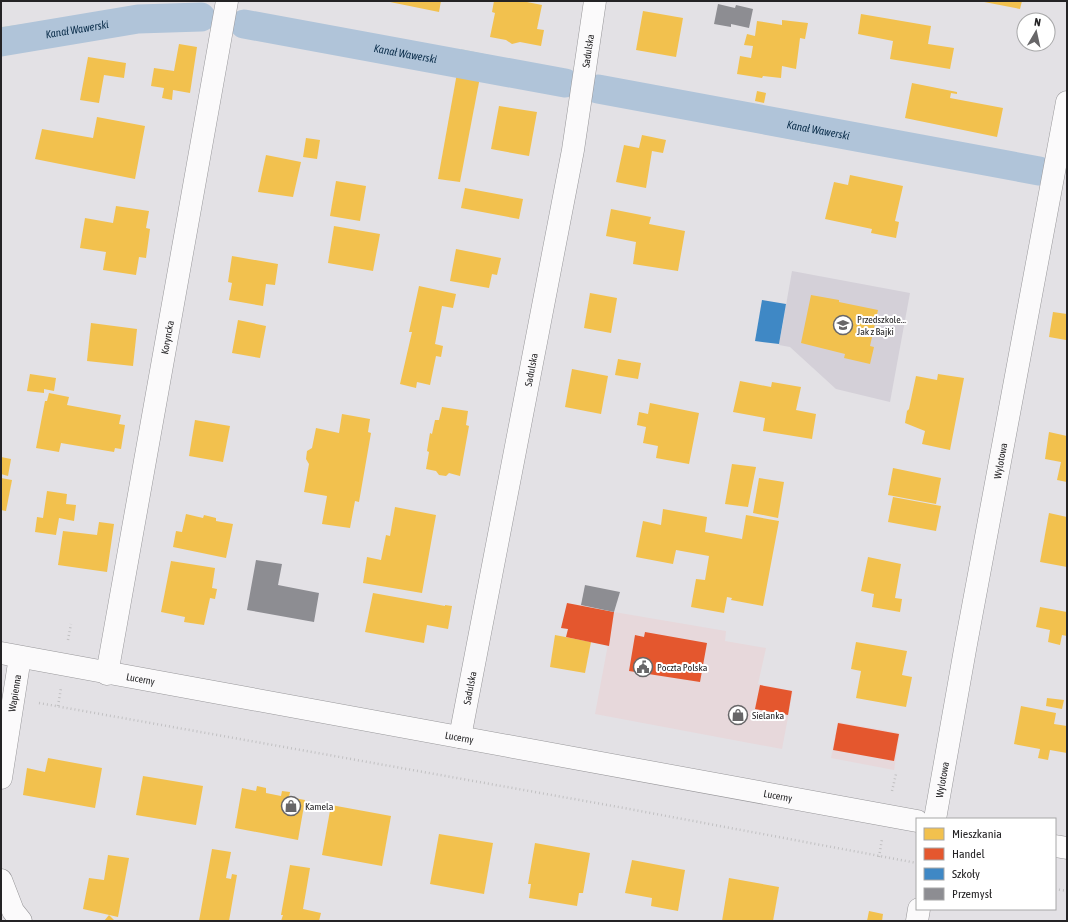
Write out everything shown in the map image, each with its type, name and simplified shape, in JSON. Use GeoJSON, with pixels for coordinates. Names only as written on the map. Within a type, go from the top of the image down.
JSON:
{"type":"FeatureCollection","features":[{"type":"Feature","properties":{"kind":"street","name":"Koryncka"},"geometry":{"type":"LineString","coordinates":[[107,674],[227,1]]}},
{"type":"Feature","properties":{"kind":"street","name":"Sadulska"},"geometry":{"type":"LineString","coordinates":[[460,737],[572,150],[595,1]]}},
{"type":"Feature","properties":{"kind":"street","name":"Wylotowa"},"geometry":{"type":"LineString","coordinates":[[935,818],[1067,102]]}},
{"type":"Feature","properties":{"kind":"street","name":"Lucerny"},"geometry":{"type":"LineString","coordinates":[[10,655],[107,674],[916,821]]}},
{"type":"Feature","properties":{"kind":"street","name":"Wapienna"},"geometry":{"type":"LineString","coordinates":[[1,778],[10,655]]}},
{"type":"Feature","properties":{"kind":"street"},"geometry":{"type":"LineString","coordinates":[[1056,846],[1067,848]]}},
{"type":"Feature","properties":{"kind":"street"},"geometry":{"type":"LineString","coordinates":[[1,880],[13,911],[21,921]]}},
{"type":"Feature","properties":{"kind":"street"},"geometry":{"type":"LineString","coordinates":[[917,921],[919,910]]}},
{"type":"Feature","properties":{"kind":"path"},"geometry":{"type":"LineString","coordinates":[[58,706],[640,811],[916,863]]}},
{"type":"Feature","properties":{"kind":"path"},"geometry":{"type":"LineString","coordinates":[[1056,889],[1067,891]]}},
{"type":"Feature","properties":{"kind":"shaded area"},"geometry":{"type":"Polygon","coordinates":[[[139,9],[198,9],[212,11],[209,27],[139,27],[1,53],[1,27],[139,9]]]}},
{"type":"Feature","properties":{"kind":"shaded area"},"geometry":{"type":"Polygon","coordinates":[[[244,12],[461,54],[461,49],[563,71],[560,90],[240,36],[244,12]]]}},
{"type":"Feature","properties":{"kind":"shaded area"},"geometry":{"type":"Polygon","coordinates":[[[600,76],[1042,163],[1039,178],[816,138],[814,144],[595,100],[600,76]]]}},
{"type":"Feature","properties":{"kind":"shaded area","name":"Przedszkole... Jak z Bajki"},"geometry":{"type":"Polygon","coordinates":[[[792,271],[910,293],[890,402],[836,389],[790,347],[779,345],[792,271]]]}},
{"type":"Feature","properties":{"kind":"shaded area"},"geometry":{"type":"Polygon","coordinates":[[[614,612],[726,631],[725,641],[766,648],[758,684],[793,691],[782,749],[595,714],[614,612]]]}},
{"type":"Feature","properties":{"kind":"shaded area"},"geometry":{"type":"Polygon","coordinates":[[[838,722],[900,733],[894,770],[831,758],[838,722]]]}},
{"type":"Feature","properties":{"kind":"building: Mieszkania"},"geometry":{"type":"Polygon","coordinates":[[[385,1],[441,1],[439,12],[385,1]]]}},
{"type":"Feature","properties":{"kind":"building: Mieszkania"},"geometry":{"type":"Polygon","coordinates":[[[494,1],[522,1],[542,5],[537,29],[544,30],[541,46],[520,42],[512,44],[506,40],[490,37],[495,13],[492,12],[494,1]]]}},
{"type":"Feature","properties":{"kind":"building: Mieszkania"},"geometry":{"type":"Polygon","coordinates":[[[979,1],[1022,1],[1020,9],[979,1]]]}},
{"type":"Feature","properties":{"kind":"building: Mieszkania"},"geometry":{"type":"Polygon","coordinates":[[[643,11],[683,18],[676,57],[636,50],[643,11]]]}},
{"type":"Feature","properties":{"kind":"building: Mieszkania"},"geometry":{"type":"Polygon","coordinates":[[[861,14],[931,26],[928,44],[954,48],[950,69],[890,59],[893,41],[858,34],[861,14]]]}},
{"type":"Feature","properties":{"kind":"building: Mieszkania"},"geometry":{"type":"Polygon","coordinates":[[[782,20],[808,23],[805,39],[800,38],[796,69],[782,66],[781,78],[763,76],[762,78],[737,74],[740,56],[751,58],[753,46],[744,45],[747,34],[755,36],[757,21],[782,25],[782,20]]]}},
{"type":"Feature","properties":{"kind":"building: Mieszkania"},"geometry":{"type":"Polygon","coordinates":[[[179,44],[197,47],[190,93],[173,90],[172,100],[162,98],[164,88],[151,86],[154,68],[174,71],[179,44]]]}},
{"type":"Feature","properties":{"kind":"building: Mieszkania"},"geometry":{"type":"Polygon","coordinates":[[[88,57],[126,63],[124,78],[104,75],[99,103],[80,100],[88,57]]]}},
{"type":"Feature","properties":{"kind":"building: Mieszkania"},"geometry":{"type":"Polygon","coordinates":[[[457,73],[480,77],[460,182],[438,179],[457,73]]]}},
{"type":"Feature","properties":{"kind":"building: Mieszkania"},"geometry":{"type":"Polygon","coordinates":[[[912,83],[957,92],[957,94],[951,93],[950,98],[1003,108],[997,137],[905,118],[912,83]]]}},
{"type":"Feature","properties":{"kind":"building: Mieszkania"},"geometry":{"type":"Polygon","coordinates":[[[757,91],[766,93],[764,103],[755,101],[757,91]]]}},
{"type":"Feature","properties":{"kind":"building: Mieszkania"},"geometry":{"type":"Polygon","coordinates":[[[499,106],[537,112],[529,156],[491,149],[499,106]]]}},
{"type":"Feature","properties":{"kind":"building: Mieszkania"},"geometry":{"type":"Polygon","coordinates":[[[97,117],[145,126],[135,179],[35,159],[42,129],[93,138],[97,117]]]}},
{"type":"Feature","properties":{"kind":"building: Mieszkania"},"geometry":{"type":"Polygon","coordinates":[[[642,135],[666,140],[663,153],[652,151],[646,188],[616,182],[624,145],[639,148],[642,135]]]}},
{"type":"Feature","properties":{"kind":"building: Mieszkania"},"geometry":{"type":"Polygon","coordinates":[[[306,138],[320,140],[317,159],[303,157],[306,138]]]}},
{"type":"Feature","properties":{"kind":"building: Mieszkania"},"geometry":{"type":"Polygon","coordinates":[[[266,155],[301,162],[293,197],[258,192],[266,155]]]}},
{"type":"Feature","properties":{"kind":"building: Mieszkania"},"geometry":{"type":"Polygon","coordinates":[[[850,175],[903,186],[895,221],[899,222],[896,238],[871,233],[872,229],[825,219],[834,182],[848,185],[850,175]]]}},
{"type":"Feature","properties":{"kind":"building: Mieszkania"},"geometry":{"type":"Polygon","coordinates":[[[336,181],[366,186],[360,221],[330,216],[336,181]]]}},
{"type":"Feature","properties":{"kind":"building: Mieszkania"},"geometry":{"type":"Polygon","coordinates":[[[465,188],[523,199],[519,219],[461,208],[465,188]]]}},
{"type":"Feature","properties":{"kind":"building: Mieszkania"},"geometry":{"type":"Polygon","coordinates":[[[116,206],[149,211],[146,228],[150,229],[146,258],[139,257],[136,275],[103,270],[106,252],[80,248],[85,218],[113,223],[116,206]]]}},
{"type":"Feature","properties":{"kind":"building: Mieszkania"},"geometry":{"type":"Polygon","coordinates":[[[611,209],[651,217],[649,224],[685,231],[678,271],[633,264],[636,242],[606,236],[611,209]]]}},
{"type":"Feature","properties":{"kind":"building: Mieszkania"},"geometry":{"type":"Polygon","coordinates":[[[334,226],[380,234],[373,271],[328,263],[334,226]]]}},
{"type":"Feature","properties":{"kind":"building: Mieszkania"},"geometry":{"type":"Polygon","coordinates":[[[456,249],[501,258],[497,275],[492,274],[489,288],[450,281],[456,249]]]}},
{"type":"Feature","properties":{"kind":"building: Mieszkania"},"geometry":{"type":"Polygon","coordinates":[[[232,256],[278,264],[275,285],[266,284],[263,306],[229,300],[232,283],[228,282],[232,256]]]}},
{"type":"Feature","properties":{"kind":"building: Mieszkania"},"geometry":{"type":"Polygon","coordinates":[[[419,286],[456,294],[453,308],[442,306],[435,344],[443,346],[441,357],[436,356],[430,385],[417,382],[416,388],[400,384],[412,332],[409,332],[419,286]]]}},
{"type":"Feature","properties":{"kind":"building: Mieszkania"},"geometry":{"type":"Polygon","coordinates":[[[590,293],[617,298],[611,333],[584,328],[590,293]]]}},
{"type":"Feature","properties":{"kind":"building: Mieszkania"},"geometry":{"type":"Polygon","coordinates":[[[811,295],[839,300],[839,302],[878,310],[870,346],[874,347],[870,364],[844,358],[845,354],[801,343],[811,295]]]}},
{"type":"Feature","properties":{"kind":"building: Mieszkania"},"geometry":{"type":"Polygon","coordinates":[[[1053,312],[1067,314],[1066,340],[1049,337],[1053,312]]]}},
{"type":"Feature","properties":{"kind":"building: Mieszkania"},"geometry":{"type":"Polygon","coordinates":[[[238,320],[266,326],[260,358],[232,353],[238,320]]]}},
{"type":"Feature","properties":{"kind":"building: Mieszkania"},"geometry":{"type":"Polygon","coordinates":[[[91,323],[137,329],[133,366],[87,361],[91,323]]]}},
{"type":"Feature","properties":{"kind":"building: Mieszkania"},"geometry":{"type":"Polygon","coordinates":[[[618,359],[641,363],[638,379],[615,375],[618,359]]]}},
{"type":"Feature","properties":{"kind":"building: Mieszkania"},"geometry":{"type":"Polygon","coordinates":[[[572,369],[608,376],[601,414],[565,407],[572,369]]]}},
{"type":"Feature","properties":{"kind":"building: Mieszkania"},"geometry":{"type":"Polygon","coordinates":[[[30,374],[56,378],[54,391],[44,389],[44,393],[27,391],[30,374]]]}},
{"type":"Feature","properties":{"kind":"building: Mieszkania"},"geometry":{"type":"Polygon","coordinates":[[[938,374],[964,378],[950,450],[922,444],[925,431],[905,423],[916,376],[937,380],[938,374]]]}},
{"type":"Feature","properties":{"kind":"building: Mieszkania"},"geometry":{"type":"Polygon","coordinates":[[[740,381],[771,387],[772,382],[801,387],[796,410],[816,414],[812,439],[763,431],[765,418],[733,412],[740,381]]]}},
{"type":"Feature","properties":{"kind":"building: Mieszkania"},"geometry":{"type":"Polygon","coordinates":[[[49,393],[69,397],[67,405],[121,415],[119,424],[125,425],[121,449],[115,448],[114,452],[61,443],[59,452],[36,448],[45,401],[47,401],[49,393]]]}},
{"type":"Feature","properties":{"kind":"building: Mieszkania"},"geometry":{"type":"Polygon","coordinates":[[[650,403],[699,413],[689,464],[656,458],[658,446],[643,443],[646,427],[637,425],[639,412],[648,414],[650,403]]]}},
{"type":"Feature","properties":{"kind":"building: Mieszkania"},"geometry":{"type":"Polygon","coordinates":[[[442,407],[468,411],[466,425],[469,426],[460,476],[449,473],[446,476],[439,475],[436,471],[426,469],[430,433],[432,434],[435,420],[439,420],[442,407]]]}},
{"type":"Feature","properties":{"kind":"building: Mieszkania"},"geometry":{"type":"Polygon","coordinates":[[[342,414],[370,419],[368,432],[371,433],[359,502],[355,501],[350,528],[322,524],[327,496],[304,492],[309,464],[306,459],[307,451],[312,448],[316,428],[339,433],[342,414]]]}},
{"type":"Feature","properties":{"kind":"building: Mieszkania"},"geometry":{"type":"Polygon","coordinates":[[[195,420],[230,426],[223,462],[189,456],[195,420]]]}},
{"type":"Feature","properties":{"kind":"building: Mieszkania"},"geometry":{"type":"Polygon","coordinates":[[[1049,432],[1067,436],[1067,482],[1057,480],[1061,462],[1045,459],[1049,432]]]}},
{"type":"Feature","properties":{"kind":"building: Mieszkania"},"geometry":{"type":"Polygon","coordinates":[[[1,457],[11,459],[8,476],[1,474],[1,457]]]}},
{"type":"Feature","properties":{"kind":"building: Mieszkania"},"geometry":{"type":"Polygon","coordinates":[[[732,464],[756,467],[748,507],[725,504],[732,464]]]}},
{"type":"Feature","properties":{"kind":"building: Mieszkania"},"geometry":{"type":"Polygon","coordinates":[[[893,468],[941,478],[936,504],[888,495],[893,468]]]}},
{"type":"Feature","properties":{"kind":"building: Mieszkania"},"geometry":{"type":"Polygon","coordinates":[[[1,478],[12,480],[6,511],[1,510],[1,478]]]}},
{"type":"Feature","properties":{"kind":"building: Mieszkania"},"geometry":{"type":"Polygon","coordinates":[[[759,478],[784,482],[778,518],[753,513],[759,478]]]}},
{"type":"Feature","properties":{"kind":"building: Mieszkania"},"geometry":{"type":"Polygon","coordinates":[[[47,491],[67,494],[66,504],[76,505],[74,521],[59,518],[56,535],[35,532],[37,517],[43,518],[47,491]]]}},
{"type":"Feature","properties":{"kind":"building: Mieszkania"},"geometry":{"type":"Polygon","coordinates":[[[893,497],[941,506],[936,531],[888,522],[893,497]]]}},
{"type":"Feature","properties":{"kind":"building: Mieszkania"},"geometry":{"type":"Polygon","coordinates":[[[395,507],[436,515],[422,593],[363,583],[367,557],[381,560],[386,535],[390,536],[395,507]]]}},
{"type":"Feature","properties":{"kind":"building: Mieszkania"},"geometry":{"type":"Polygon","coordinates":[[[663,509],[707,517],[705,532],[742,539],[746,515],[779,521],[763,606],[731,600],[732,598],[727,597],[724,613],[691,607],[696,579],[705,580],[709,556],[676,550],[673,564],[636,557],[643,521],[661,525],[663,509]]]}},
{"type":"Feature","properties":{"kind":"building: Mieszkania"},"geometry":{"type":"Polygon","coordinates":[[[1049,513],[1067,517],[1067,567],[1040,562],[1049,513]]]}},
{"type":"Feature","properties":{"kind":"building: Mieszkania"},"geometry":{"type":"Polygon","coordinates":[[[186,514],[203,518],[204,515],[216,518],[216,521],[233,524],[226,558],[173,547],[176,531],[182,532],[186,514]]]}},
{"type":"Feature","properties":{"kind":"building: Mieszkania"},"geometry":{"type":"Polygon","coordinates":[[[99,522],[114,524],[107,572],[58,565],[63,531],[97,535],[99,522]]]}},
{"type":"Feature","properties":{"kind":"building: Mieszkania"},"geometry":{"type":"Polygon","coordinates":[[[868,557],[901,564],[895,598],[902,599],[900,612],[872,607],[874,594],[861,591],[868,557]]]}},
{"type":"Feature","properties":{"kind":"building: Mieszkania"},"geometry":{"type":"Polygon","coordinates":[[[171,561],[215,568],[212,588],[217,589],[215,599],[210,598],[204,625],[184,622],[185,617],[161,612],[171,561]]]}},
{"type":"Feature","properties":{"kind":"building: Mieszkania"},"geometry":{"type":"Polygon","coordinates":[[[373,593],[452,606],[448,629],[427,625],[424,643],[365,632],[373,593]]]}},
{"type":"Feature","properties":{"kind":"building: Mieszkania"},"geometry":{"type":"Polygon","coordinates":[[[1040,607],[1067,612],[1067,636],[1062,635],[1060,645],[1048,642],[1050,630],[1036,627],[1040,607]]]}},
{"type":"Feature","properties":{"kind":"building: Mieszkania"},"geometry":{"type":"Polygon","coordinates":[[[555,635],[591,642],[585,673],[550,667],[555,635]]]}},
{"type":"Feature","properties":{"kind":"building: Mieszkania"},"geometry":{"type":"Polygon","coordinates":[[[856,642],[907,651],[902,675],[912,677],[906,707],[856,698],[861,671],[851,669],[856,642]]]}},
{"type":"Feature","properties":{"kind":"building: Mieszkania"},"geometry":{"type":"Polygon","coordinates":[[[1047,698],[1064,700],[1062,709],[1046,706],[1047,698]]]}},
{"type":"Feature","properties":{"kind":"building: Mieszkania"},"geometry":{"type":"Polygon","coordinates":[[[1021,706],[1056,713],[1054,724],[1067,726],[1067,753],[1050,750],[1048,760],[1038,758],[1040,749],[1014,744],[1021,706]]]}},
{"type":"Feature","properties":{"kind":"building: Mieszkania"},"geometry":{"type":"Polygon","coordinates":[[[48,758],[102,768],[95,808],[23,795],[27,768],[45,772],[48,758]]]}},
{"type":"Feature","properties":{"kind":"building: Mieszkania"},"geometry":{"type":"Polygon","coordinates":[[[143,776],[203,786],[196,825],[136,815],[143,776]]]}},
{"type":"Feature","properties":{"kind":"building: Mieszkania"},"geometry":{"type":"Polygon","coordinates":[[[257,786],[266,788],[266,793],[281,796],[282,791],[290,792],[289,797],[305,800],[298,840],[235,828],[242,788],[256,791],[257,786]]]}},
{"type":"Feature","properties":{"kind":"building: Mieszkania"},"geometry":{"type":"Polygon","coordinates":[[[331,805],[391,816],[382,866],[322,855],[331,805]]]}},
{"type":"Feature","properties":{"kind":"building: Mieszkania"},"geometry":{"type":"Polygon","coordinates":[[[439,834],[493,843],[484,894],[430,884],[439,834]]]}},
{"type":"Feature","properties":{"kind":"building: Mieszkania"},"geometry":{"type":"Polygon","coordinates":[[[535,843],[590,853],[583,893],[579,893],[577,906],[529,898],[531,884],[528,884],[535,843]]]}},
{"type":"Feature","properties":{"kind":"building: Mieszkania"},"geometry":{"type":"Polygon","coordinates":[[[212,849],[231,852],[226,878],[231,879],[232,874],[237,875],[229,921],[199,921],[212,849]]]}},
{"type":"Feature","properties":{"kind":"building: Mieszkania"},"geometry":{"type":"Polygon","coordinates":[[[108,855],[129,858],[118,917],[83,909],[89,878],[104,880],[108,855]]]}},
{"type":"Feature","properties":{"kind":"building: Mieszkania"},"geometry":{"type":"Polygon","coordinates":[[[632,860],[685,870],[678,911],[651,906],[652,898],[625,893],[632,860]]]}},
{"type":"Feature","properties":{"kind":"building: Mieszkania"},"geometry":{"type":"Polygon","coordinates":[[[290,865],[310,868],[303,909],[321,913],[319,921],[281,921],[290,865]]]}},
{"type":"Feature","properties":{"kind":"building: Mieszkania"},"geometry":{"type":"Polygon","coordinates":[[[729,878],[779,887],[773,921],[722,921],[729,878]]]}},
{"type":"Feature","properties":{"kind":"building: Mieszkania"},"geometry":{"type":"Polygon","coordinates":[[[869,911],[883,914],[882,921],[867,921],[869,911]]]}},
{"type":"Feature","properties":{"kind":"building: Mieszkania"},"geometry":{"type":"Polygon","coordinates":[[[109,915],[115,921],[104,921],[109,915]]]}},
{"type":"Feature","properties":{"kind":"building: Handel"},"geometry":{"type":"Polygon","coordinates":[[[567,603],[614,612],[609,646],[566,637],[568,629],[561,628],[567,603]]]}},
{"type":"Feature","properties":{"kind":"building: Handel"},"geometry":{"type":"Polygon","coordinates":[[[645,632],[707,643],[700,682],[629,671],[635,635],[644,637],[645,632]]]}},
{"type":"Feature","properties":{"kind":"building: Handel"},"geometry":{"type":"Polygon","coordinates":[[[760,685],[792,691],[788,715],[755,709],[760,685]]]}},
{"type":"Feature","properties":{"kind":"building: Handel"},"geometry":{"type":"Polygon","coordinates":[[[838,723],[899,734],[894,761],[833,750],[838,723]]]}},
{"type":"Feature","properties":{"kind":"building: Szkoły"},"geometry":{"type":"Polygon","coordinates":[[[762,300],[786,304],[779,344],[755,341],[762,300]]]}},
{"type":"Feature","properties":{"kind":"building: Przemysł"},"geometry":{"type":"Polygon","coordinates":[[[718,4],[735,8],[736,5],[753,9],[749,28],[731,24],[731,27],[714,24],[718,4]]]}},
{"type":"Feature","properties":{"kind":"building: Przemysł"},"geometry":{"type":"Polygon","coordinates":[[[256,560],[282,564],[278,585],[319,593],[314,622],[247,610],[256,560]]]}},
{"type":"Feature","properties":{"kind":"building: Przemysł"},"geometry":{"type":"Polygon","coordinates":[[[585,585],[620,592],[614,612],[581,605],[585,585]]]}},
{"type":"Feature","properties":{"kind":"waterway","name":"Kanał Wawerski"},"geometry":{"type":"LineString","coordinates":[[1,42],[138,19],[201,17]]}},
{"type":"Feature","properties":{"kind":"waterway","name":"Kanał Wawerski"},"geometry":{"type":"LineString","coordinates":[[244,24],[565,83]]}},
{"type":"Feature","properties":{"kind":"waterway","name":"Kanał Wawerski"},"geometry":{"type":"LineString","coordinates":[[598,89],[1039,171]]}},
{"type":"Feature","properties":{"kind":"place","name":"Przedszkole... Jak z Bajki"},"geometry":{"type":"Point","coordinates":[843,325]}},
{"type":"Feature","properties":{"kind":"place","name":"Poczta Polska"},"geometry":{"type":"Point","coordinates":[643,667]}},
{"type":"Feature","properties":{"kind":"place","name":"Sielanka"},"geometry":{"type":"Point","coordinates":[738,715]}},
{"type":"Feature","properties":{"kind":"place","name":"Kamela"},"geometry":{"type":"Point","coordinates":[291,806]}}]}
